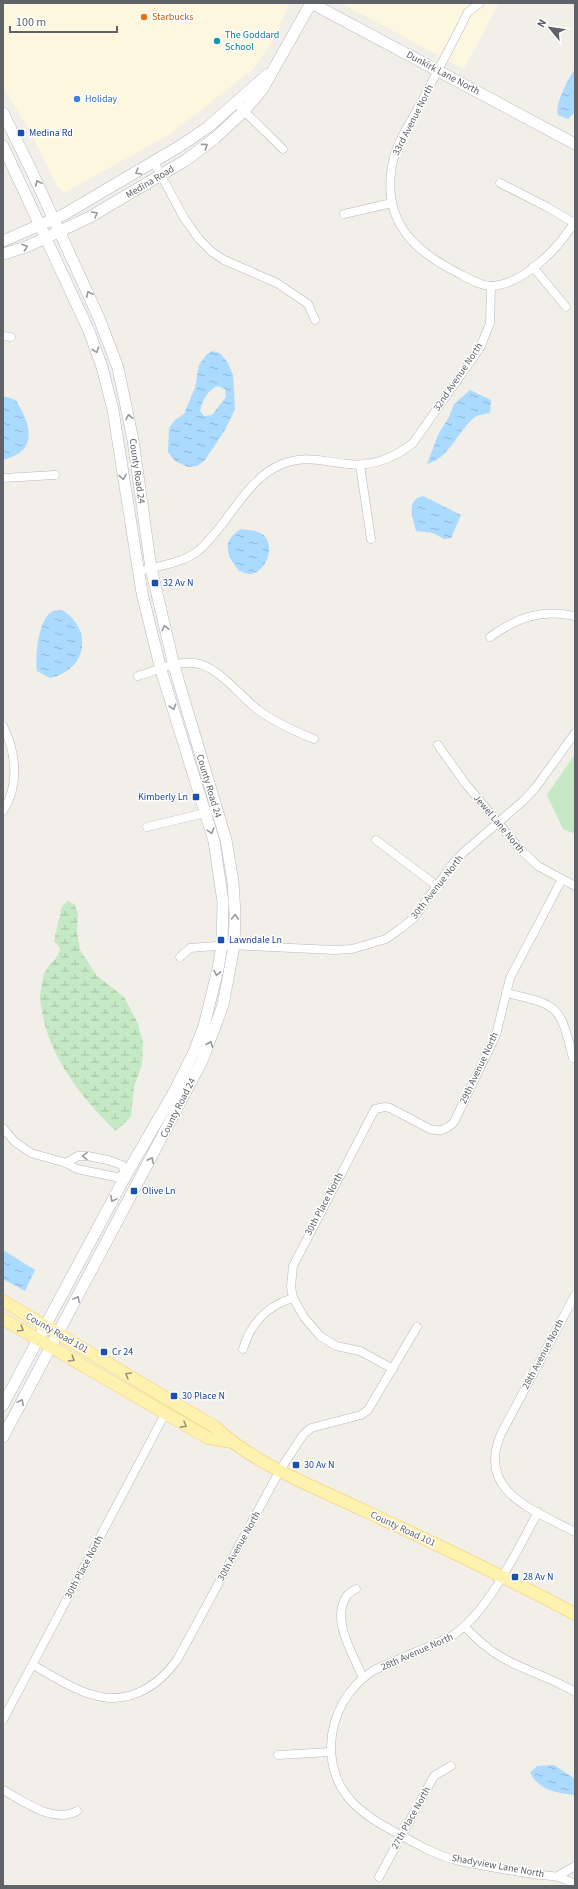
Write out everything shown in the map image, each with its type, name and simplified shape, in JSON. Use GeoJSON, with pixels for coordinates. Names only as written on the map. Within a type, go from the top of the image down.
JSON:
{"type":"FeatureCollection","features":[{"type":"Feature","properties":{"kind":"main road","name":"County Road 101"},"geometry":{"type":"LineString","coordinates":[[3,1301],[215,1427],[232,1442],[280,1470],[503,1576],[575,1614]]}},
{"type":"Feature","properties":{"kind":"main road","name":"County Road 101"},"geometry":{"type":"LineString","coordinates":[[3,1318],[208,1438],[232,1442]]}},
{"type":"Feature","properties":{"kind":"street","name":"Dunkirk Lane North"},"geometry":{"type":"LineString","coordinates":[[311,3],[575,144]]}},
{"type":"Feature","properties":{"kind":"street","name":"Medina Road"},"geometry":{"type":"LineString","coordinates":[[3,254],[26,247],[90,217],[161,175],[215,138],[256,84],[270,74],[289,44],[311,3]]}},
{"type":"Feature","properties":{"kind":"street","name":"33rd Avenue North"},"geometry":{"type":"LineString","coordinates":[[392,203],[391,172],[394,157],[468,12],[480,3]]}},
{"type":"Feature","properties":{"kind":"street","name":"Medina Road"},"geometry":{"type":"LineString","coordinates":[[3,241],[41,226],[54,219],[154,162],[240,107]]}},
{"type":"Feature","properties":{"kind":"street"},"geometry":{"type":"LineString","coordinates":[[240,107],[283,149]]}},
{"type":"Feature","properties":{"kind":"street","name":"County Road 24"},"geometry":{"type":"LineString","coordinates":[[3,113],[11,127],[100,318],[118,368],[133,440],[151,568],[174,666],[226,840],[233,882],[235,914],[228,946],[204,1026],[194,1052],[172,1096],[126,1175],[3,1405]]}},
{"type":"Feature","properties":{"kind":"street","name":"County Road 24"},"geometry":{"type":"LineString","coordinates":[[3,146],[47,237],[89,331],[102,367],[113,410],[138,572],[161,670],[214,841],[220,872],[228,946],[223,1005],[212,1038],[202,1061],[139,1183],[3,1437]]}},
{"type":"Feature","properties":{"kind":"street"},"geometry":{"type":"LineString","coordinates":[[154,162],[184,218],[198,239],[212,252],[224,260],[277,283],[308,304],[315,320]]}},
{"type":"Feature","properties":{"kind":"street"},"geometry":{"type":"LineString","coordinates":[[344,214],[392,203],[404,232],[413,244],[425,254],[470,279],[491,286],[514,280],[533,267],[559,244],[574,222],[500,183]]}},
{"type":"Feature","properties":{"kind":"street"},"geometry":{"type":"LineString","coordinates":[[533,267],[566,307]]}},
{"type":"Feature","properties":{"kind":"street","name":"32nd Avenue North"},"geometry":{"type":"LineString","coordinates":[[138,572],[183,560],[199,550],[264,475],[288,461],[304,458],[360,465],[389,459],[413,443],[480,348],[490,323],[491,286]]}},
{"type":"Feature","properties":{"kind":"street"},"geometry":{"type":"LineString","coordinates":[[360,465],[370,539]]}},
{"type":"Feature","properties":{"kind":"street"},"geometry":{"type":"LineString","coordinates":[[3,478],[55,474]]}},
{"type":"Feature","properties":{"kind":"street"},"geometry":{"type":"LineString","coordinates":[[490,637],[518,619],[534,615],[551,613],[575,616]]}},
{"type":"Feature","properties":{"kind":"street"},"geometry":{"type":"LineString","coordinates":[[138,676],[186,663],[206,666],[219,675],[258,709],[275,721],[314,739]]}},
{"type":"Feature","properties":{"kind":"street"},"geometry":{"type":"LineString","coordinates":[[3,726],[13,752],[14,767],[10,796],[3,811]]}},
{"type":"Feature","properties":{"kind":"street","name":"30th Avenue North"},"geometry":{"type":"LineString","coordinates":[[180,957],[190,948],[228,946],[334,950],[352,949],[386,939],[414,918],[464,851],[523,801],[536,787],[575,733]]}},
{"type":"Feature","properties":{"kind":"street","name":"Jewel Lane North"},"geometry":{"type":"LineString","coordinates":[[438,745],[459,775],[528,858],[538,866],[575,886]]}},
{"type":"Feature","properties":{"kind":"street"},"geometry":{"type":"LineString","coordinates":[[147,827],[206,814],[217,810]]}},
{"type":"Feature","properties":{"kind":"street"},"geometry":{"type":"LineString","coordinates":[[376,840],[437,886]]}},
{"type":"Feature","properties":{"kind":"street","name":"29th Avenue North"},"geometry":{"type":"LineString","coordinates":[[372,1114],[375,1109],[385,1107],[430,1129],[443,1130],[454,1122],[496,1036],[512,973],[562,879]]}},
{"type":"Feature","properties":{"kind":"street"},"geometry":{"type":"LineString","coordinates":[[506,993],[538,1000],[556,1011],[564,1024],[574,1058]]}},
{"type":"Feature","properties":{"kind":"street","name":"30th Place North"},"geometry":{"type":"LineString","coordinates":[[293,1298],[291,1276],[297,1256],[372,1114]]}},
{"type":"Feature","properties":{"kind":"street"},"geometry":{"type":"LineString","coordinates":[[3,1128],[15,1142],[31,1153],[66,1163],[78,1169],[116,1177],[126,1175]]}},
{"type":"Feature","properties":{"kind":"street"},"geometry":{"type":"LineString","coordinates":[[66,1163],[78,1156],[98,1158],[122,1165],[126,1175],[139,1183]]}},
{"type":"Feature","properties":{"kind":"street","name":"28th Avenue North"},"geometry":{"type":"LineString","coordinates":[[575,1295],[500,1434],[494,1456],[498,1478],[512,1497],[575,1532]]}},
{"type":"Feature","properties":{"kind":"street"},"geometry":{"type":"LineString","coordinates":[[243,1349],[250,1330],[263,1314],[274,1306],[293,1298],[304,1317],[327,1342],[336,1346],[360,1351],[393,1369]]}},
{"type":"Feature","properties":{"kind":"street","name":"30th Avenue North"},"geometry":{"type":"LineString","coordinates":[[33,1665],[77,1689],[90,1694],[105,1697],[119,1698],[133,1695],[158,1682],[177,1660],[280,1470],[303,1435],[311,1428],[361,1415],[368,1410],[417,1327]]}},
{"type":"Feature","properties":{"kind":"street","name":"30th Place North"},"geometry":{"type":"LineString","coordinates":[[3,1720],[165,1414]]}},
{"type":"Feature","properties":{"kind":"street","name":"28th Avenue North"},"geometry":{"type":"LineString","coordinates":[[331,1752],[333,1729],[340,1707],[348,1694],[363,1678],[374,1670],[457,1634],[465,1627],[497,1587],[538,1512]]}},
{"type":"Feature","properties":{"kind":"street"},"geometry":{"type":"LineString","coordinates":[[356,1589],[346,1596],[343,1604],[342,1627],[363,1678]]}},
{"type":"Feature","properties":{"kind":"street"},"geometry":{"type":"LineString","coordinates":[[465,1627],[490,1650],[504,1659],[561,1683],[575,1692]]}},
{"type":"Feature","properties":{"kind":"street"},"geometry":{"type":"LineString","coordinates":[[278,1755],[331,1752]]}},
{"type":"Feature","properties":{"kind":"street","name":"Shadyview Lane North"},"geometry":{"type":"LineString","coordinates":[[331,1752],[338,1780],[354,1806],[365,1815],[402,1836],[438,1854],[458,1861],[534,1874],[575,1884]]}},
{"type":"Feature","properties":{"kind":"street","name":"27th Place North"},"geometry":{"type":"LineString","coordinates":[[379,1877],[434,1776],[451,1766]]}},
{"type":"Feature","properties":{"kind":"street"},"geometry":{"type":"LineString","coordinates":[[3,1790],[44,1812],[58,1816],[68,1815],[77,1811]]}},
{"type":"Feature","properties":{"kind":"street"},"geometry":{"type":"LineString","coordinates":[[561,1880],[575,1866]]}},
{"type":"Feature","properties":{"kind":"shaded area"},"geometry":{"type":"Polygon","coordinates":[[[3,3],[289,3],[276,36],[252,70],[170,134],[64,193],[56,185],[32,134],[3,87],[3,3]]]}},
{"type":"Feature","properties":{"kind":"shaded area"},"geometry":{"type":"Polygon","coordinates":[[[341,3],[499,3],[464,69],[341,3]]]}},
{"type":"Feature","properties":{"kind":"green space"},"geometry":{"type":"Polygon","coordinates":[[[575,754],[575,834],[563,829],[547,795],[575,754]]]}},
{"type":"Feature","properties":{"kind":"green space"},"geometry":{"type":"Polygon","coordinates":[[[68,901],[74,904],[78,913],[77,931],[80,950],[97,976],[124,997],[138,1024],[143,1043],[142,1064],[134,1087],[131,1117],[116,1131],[80,1092],[60,1062],[52,1046],[42,1012],[40,996],[43,979],[46,970],[56,957],[60,948],[54,941],[62,906],[68,901]]]}},
{"type":"Feature","properties":{"kind":"water"},"geometry":{"type":"Polygon","coordinates":[[[575,70],[575,112],[568,119],[558,115],[557,111],[565,85],[575,70]]]}},
{"type":"Feature","properties":{"kind":"water"},"geometry":{"type":"Polygon","coordinates":[[[212,351],[220,353],[228,363],[233,375],[235,409],[225,430],[205,460],[197,466],[188,467],[175,461],[168,452],[169,428],[175,420],[184,414],[195,388],[199,365],[207,354],[212,351]],[[217,386],[208,393],[202,403],[200,411],[204,416],[212,415],[226,397],[225,389],[217,386]]]}},
{"type":"Feature","properties":{"kind":"water"},"geometry":{"type":"Polygon","coordinates":[[[470,390],[491,400],[490,413],[475,417],[463,429],[442,456],[427,464],[438,435],[449,417],[454,404],[470,390]]]}},
{"type":"Feature","properties":{"kind":"water"},"geometry":{"type":"Polygon","coordinates":[[[3,396],[16,400],[25,419],[29,436],[27,444],[22,450],[15,456],[3,460],[3,396]]]}},
{"type":"Feature","properties":{"kind":"water"},"geometry":{"type":"Polygon","coordinates":[[[423,496],[461,515],[451,538],[444,539],[433,533],[416,531],[412,515],[412,505],[417,498],[423,496]]]}},
{"type":"Feature","properties":{"kind":"water"},"geometry":{"type":"Polygon","coordinates":[[[241,529],[258,532],[265,537],[268,542],[269,549],[266,562],[257,572],[251,574],[239,571],[229,554],[228,543],[230,538],[241,529]]]}},
{"type":"Feature","properties":{"kind":"water"},"geometry":{"type":"Polygon","coordinates":[[[62,610],[72,618],[79,628],[82,638],[82,648],[72,667],[62,674],[50,678],[37,671],[37,648],[44,621],[48,615],[54,611],[62,610]]]}},
{"type":"Feature","properties":{"kind":"water"},"geometry":{"type":"Polygon","coordinates":[[[3,1250],[35,1270],[25,1291],[3,1279],[3,1250]]]}},
{"type":"Feature","properties":{"kind":"water"},"geometry":{"type":"Polygon","coordinates":[[[554,1765],[575,1779],[575,1795],[550,1790],[539,1784],[530,1773],[537,1766],[554,1765]]]}},
{"type":"Feature","properties":{"kind":"place","name":"Starbucks"},"geometry":{"type":"Point","coordinates":[144,17]}},
{"type":"Feature","properties":{"kind":"place","name":"The Goddard School"},"geometry":{"type":"Point","coordinates":[217,41]}},
{"type":"Feature","properties":{"kind":"place","name":"Holiday"},"geometry":{"type":"Point","coordinates":[77,99]}},
{"type":"Feature","properties":{"kind":"place","name":"Medina Rd"},"geometry":{"type":"Point","coordinates":[21,133]}},
{"type":"Feature","properties":{"kind":"place","name":"32 Av N"},"geometry":{"type":"Point","coordinates":[155,583]}},
{"type":"Feature","properties":{"kind":"place","name":"Kimberly Ln"},"geometry":{"type":"Point","coordinates":[196,797]}},
{"type":"Feature","properties":{"kind":"place","name":"Lawndale Ln"},"geometry":{"type":"Point","coordinates":[221,940]}},
{"type":"Feature","properties":{"kind":"place","name":"Olive Ln"},"geometry":{"type":"Point","coordinates":[134,1191]}},
{"type":"Feature","properties":{"kind":"place","name":"Cr 24"},"geometry":{"type":"Point","coordinates":[104,1352]}},
{"type":"Feature","properties":{"kind":"place","name":"30 Place N"},"geometry":{"type":"Point","coordinates":[174,1396]}},
{"type":"Feature","properties":{"kind":"place","name":"30 Av N"},"geometry":{"type":"Point","coordinates":[296,1465]}},
{"type":"Feature","properties":{"kind":"place","name":"28 Av N"},"geometry":{"type":"Point","coordinates":[515,1577]}}]}
